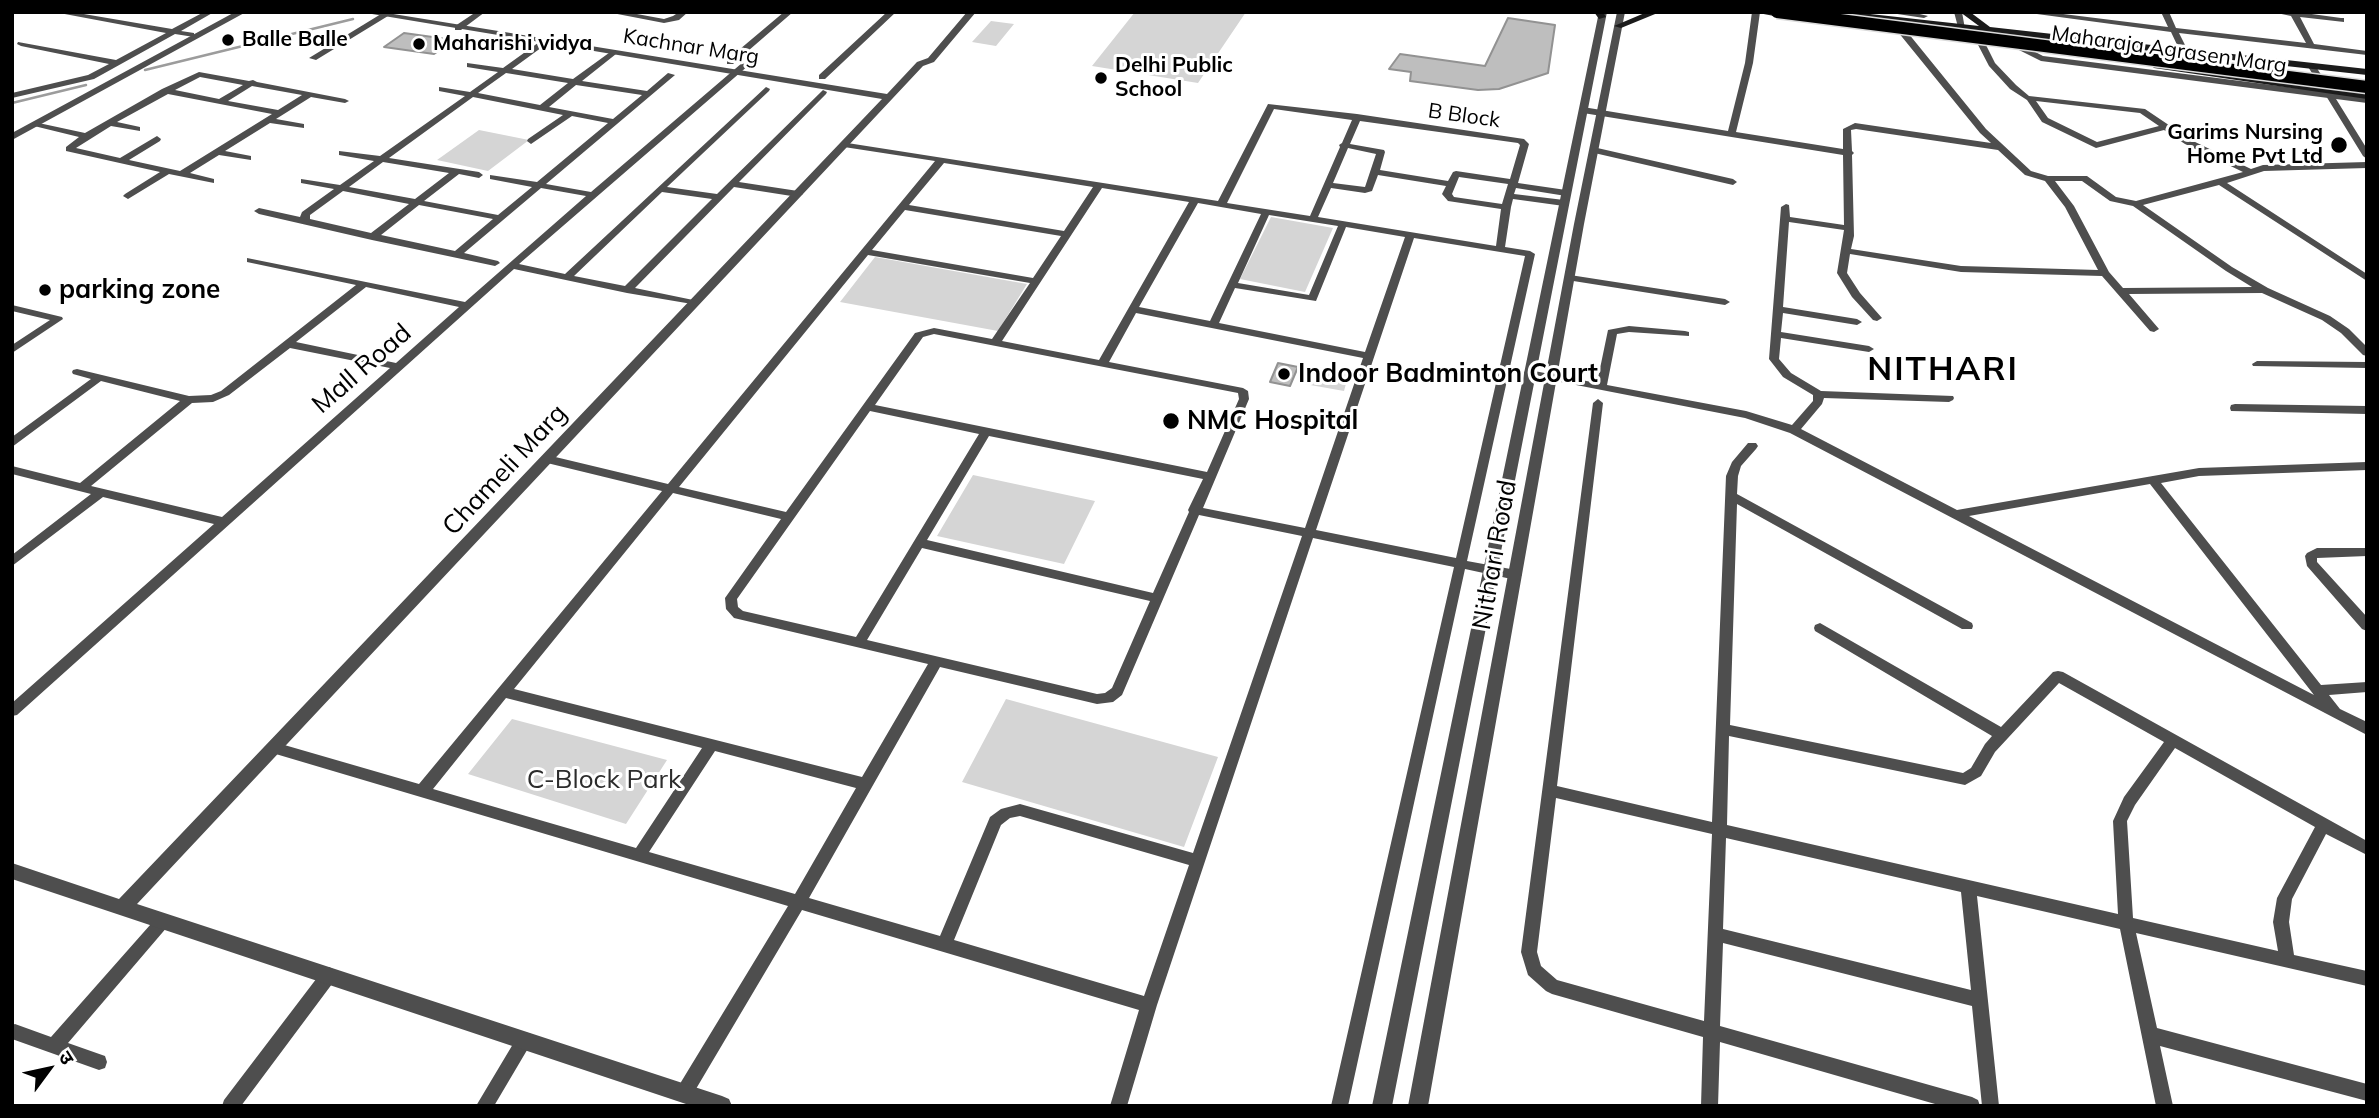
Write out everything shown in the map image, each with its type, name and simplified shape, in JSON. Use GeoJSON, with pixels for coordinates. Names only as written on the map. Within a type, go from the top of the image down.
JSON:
{"type":"FeatureCollection","features":[{"type":"Feature","properties":{"kind":"main road"},"geometry":{"type":"LineString","coordinates":[[1619,19],[1656,12]]}},
{"type":"Feature","properties":{"kind":"main road","name":"Maharaja Agrasen Marg"},"geometry":{"type":"LineString","coordinates":[[1757,12],[2018,46]]}},
{"type":"Feature","properties":{"kind":"main road"},"geometry":{"type":"LineString","coordinates":[[1777,12],[2367,87]]}},
{"type":"Feature","properties":{"kind":"main road"},"geometry":{"type":"LineString","coordinates":[[1812,12],[2090,47],[2143,49],[2367,77]]}},
{"type":"Feature","properties":{"kind":"main road","name":"Maharaja Agrasen Marg"},"geometry":{"type":"LineString","coordinates":[[1827,12],[1888,16],[2004,32],[2183,49],[2311,65],[2367,77]]}},
{"type":"Feature","properties":{"kind":"main road"},"geometry":{"type":"LineString","coordinates":[[1961,12],[1983,26],[2004,32]]}},
{"type":"Feature","properties":{"kind":"main road"},"geometry":{"type":"LineString","coordinates":[[1888,16],[1928,14]]}},
{"type":"Feature","properties":{"kind":"main road"},"geometry":{"type":"LineString","coordinates":[[2144,59],[2203,71],[2367,96]]}},
{"type":"Feature","properties":{"kind":"street"},"geometry":{"type":"LineString","coordinates":[[58,12],[191,35]]}},
{"type":"Feature","properties":{"kind":"street"},"geometry":{"type":"LineString","coordinates":[[12,96],[78,81],[119,63],[210,12]]}},
{"type":"Feature","properties":{"kind":"street"},"geometry":{"type":"LineString","coordinates":[[12,131],[232,12]]}},
{"type":"Feature","properties":{"kind":"street"},"geometry":{"type":"LineString","coordinates":[[12,136],[242,12]]}},
{"type":"Feature","properties":{"kind":"street","name":"Kachnar Marg"},"geometry":{"type":"LineString","coordinates":[[363,12],[735,72],[893,92]]}},
{"type":"Feature","properties":{"kind":"street","name":"Kachnar Marg"},"geometry":{"type":"LineString","coordinates":[[410,12],[822,77],[893,92]]}},
{"type":"Feature","properties":{"kind":"street"},"geometry":{"type":"LineString","coordinates":[[458,27],[481,12]]}},
{"type":"Feature","properties":{"kind":"street"},"geometry":{"type":"LineString","coordinates":[[611,12],[664,21],[676,18],[684,12]]}},
{"type":"Feature","properties":{"kind":"street"},"geometry":{"type":"LineString","coordinates":[[730,62],[789,12]]}},
{"type":"Feature","properties":{"kind":"street"},"geometry":{"type":"LineString","coordinates":[[822,77],[892,12]]}},
{"type":"Feature","properties":{"kind":"street","name":"Chameli Marg"},"geometry":{"type":"LineString","coordinates":[[920,64],[920,58],[962,12]]}},
{"type":"Feature","properties":{"kind":"street","name":"Chameli Marg"},"geometry":{"type":"LineString","coordinates":[[123,907],[893,92],[920,64],[931,60],[971,12]]}},
{"type":"Feature","properties":{"kind":"street"},"geometry":{"type":"LineString","coordinates":[[1731,134],[1749,63],[1757,12]]}},
{"type":"Feature","properties":{"kind":"street"},"geometry":{"type":"LineString","coordinates":[[1949,12],[1957,26]]}},
{"type":"Feature","properties":{"kind":"street"},"geometry":{"type":"LineString","coordinates":[[1957,26],[1961,12]]}},
{"type":"Feature","properties":{"kind":"street"},"geometry":{"type":"LineString","coordinates":[[2028,12],[2367,53]]}},
{"type":"Feature","properties":{"kind":"street"},"geometry":{"type":"LineString","coordinates":[[2165,12],[2183,49]]}},
{"type":"Feature","properties":{"kind":"street"},"geometry":{"type":"LineString","coordinates":[[2276,12],[2341,20]]}},
{"type":"Feature","properties":{"kind":"street"},"geometry":{"type":"LineString","coordinates":[[2293,13],[2312,47]]}},
{"type":"Feature","properties":{"kind":"street","name":"Nithari Road"},"geometry":{"type":"LineString","coordinates":[[1382,1106],[1601,14]]}},
{"type":"Feature","properties":{"kind":"street"},"geometry":{"type":"LineString","coordinates":[[313,58],[384,16]]}},
{"type":"Feature","properties":{"kind":"street","name":"Nithari Road"},"geometry":{"type":"LineString","coordinates":[[1419,1106],[1553,377],[1578,224],[1619,19]]}},
{"type":"Feature","properties":{"kind":"street"},"geometry":{"type":"LineString","coordinates":[[1901,30],[1998,147],[2028,173],[2048,179],[2084,177],[2113,199],[2136,204],[2185,240],[2264,290],[2326,318],[2345,331],[2367,353]]}},
{"type":"Feature","properties":{"kind":"street"},"geometry":{"type":"LineString","coordinates":[[305,220],[305,214],[545,41]]}},
{"type":"Feature","properties":{"kind":"street"},"geometry":{"type":"LineString","coordinates":[[1980,41],[2000,74],[2013,88],[2029,98],[2045,120],[2096,145],[2165,127]]}},
{"type":"Feature","properties":{"kind":"street"},"geometry":{"type":"LineString","coordinates":[[21,44],[119,63]]}},
{"type":"Feature","properties":{"kind":"street"},"geometry":{"type":"LineString","coordinates":[[2018,46],[2041,58],[2367,96]]}},
{"type":"Feature","properties":{"kind":"street"},"geometry":{"type":"LineString","coordinates":[[542,108],[613,52]]}},
{"type":"Feature","properties":{"kind":"street"},"geometry":{"type":"LineString","coordinates":[[470,65],[648,94]]}},
{"type":"Feature","properties":{"kind":"street","name":"Mall Road"},"geometry":{"type":"LineString","coordinates":[[12,711],[467,306],[745,65]]}},
{"type":"Feature","properties":{"kind":"street"},"geometry":{"type":"LineString","coordinates":[[2311,65],[2363,145],[2367,156]]}},
{"type":"Feature","properties":{"kind":"street"},"geometry":{"type":"LineString","coordinates":[[211,181],[71,152],[71,145],[200,74],[345,100]]}},
{"type":"Feature","properties":{"kind":"street"},"geometry":{"type":"LineString","coordinates":[[457,254],[671,75]]}},
{"type":"Feature","properties":{"kind":"street"},"geometry":{"type":"LineString","coordinates":[[220,102],[253,82]]}},
{"type":"Feature","properties":{"kind":"street"},"geometry":{"type":"LineString","coordinates":[[12,86],[34,91]]}},
{"type":"Feature","properties":{"kind":"street"},"geometry":{"type":"LineString","coordinates":[[442,89],[615,122]]}},
{"type":"Feature","properties":{"kind":"street"},"geometry":{"type":"LineString","coordinates":[[567,277],[766,89]]}},
{"type":"Feature","properties":{"kind":"street"},"geometry":{"type":"LineString","coordinates":[[165,91],[279,113]]}},
{"type":"Feature","properties":{"kind":"street"},"geometry":{"type":"LineString","coordinates":[[627,289],[822,92]]}},
{"type":"Feature","properties":{"kind":"street"},"geometry":{"type":"LineString","coordinates":[[181,175],[310,94]]}},
{"type":"Feature","properties":{"kind":"street"},"geometry":{"type":"LineString","coordinates":[[2029,98],[2134,109],[2248,171]]}},
{"type":"Feature","properties":{"kind":"street","name":"B Block"},"geometry":{"type":"LineString","coordinates":[[1221,205],[1268,109],[1278,106],[1521,141],[1525,144],[1506,207],[1500,249]]}},
{"type":"Feature","properties":{"kind":"street"},"geometry":{"type":"LineString","coordinates":[[1583,110],[1850,153]]}},
{"type":"Feature","properties":{"kind":"street"},"geometry":{"type":"LineString","coordinates":[[531,141],[570,114]]}},
{"type":"Feature","properties":{"kind":"street"},"geometry":{"type":"LineString","coordinates":[[1313,219],[1357,117]]}},
{"type":"Feature","properties":{"kind":"street"},"geometry":{"type":"LineString","coordinates":[[269,120],[301,126]]}},
{"type":"Feature","properties":{"kind":"street"},"geometry":{"type":"LineString","coordinates":[[109,123],[137,129]]}},
{"type":"Feature","properties":{"kind":"street"},"geometry":{"type":"LineString","coordinates":[[34,125],[86,136]]}},
{"type":"Feature","properties":{"kind":"street"},"geometry":{"type":"LineString","coordinates":[[1877,318],[1856,295],[1842,273],[1849,228],[1850,153],[1847,129],[1855,127],[1998,147]]}},
{"type":"Feature","properties":{"kind":"street"},"geometry":{"type":"LineString","coordinates":[[120,162],[157,139]]}},
{"type":"Feature","properties":{"kind":"street"},"geometry":{"type":"LineString","coordinates":[[844,144],[1530,254],[1458,564],[1339,1106]]}},
{"type":"Feature","properties":{"kind":"street"},"geometry":{"type":"LineString","coordinates":[[1326,185],[1365,191],[1374,172],[1381,152],[1343,145]]}},
{"type":"Feature","properties":{"kind":"street"},"geometry":{"type":"LineString","coordinates":[[1594,150],[1733,182]]}},
{"type":"Feature","properties":{"kind":"street"},"geometry":{"type":"LineString","coordinates":[[217,152],[248,158]]}},
{"type":"Feature","properties":{"kind":"street"},"geometry":{"type":"LineString","coordinates":[[342,153],[479,175]]}},
{"type":"Feature","properties":{"kind":"street"},"geometry":{"type":"LineString","coordinates":[[423,790],[941,160]]}},
{"type":"Feature","properties":{"kind":"street"},"geometry":{"type":"LineString","coordinates":[[2136,204],[2220,182],[2248,171],[2367,165]]}},
{"type":"Feature","properties":{"kind":"street"},"geometry":{"type":"LineString","coordinates":[[128,196],[166,172]]}},
{"type":"Feature","properties":{"kind":"street"},"geometry":{"type":"LineString","coordinates":[[372,237],[456,172]]}},
{"type":"Feature","properties":{"kind":"street"},"geometry":{"type":"LineString","coordinates":[[1374,172],[1450,184]]}},
{"type":"Feature","properties":{"kind":"street"},"geometry":{"type":"LineString","coordinates":[[1506,207],[1451,198],[1447,194],[1450,184],[1457,174],[1513,183],[1565,198]]}},
{"type":"Feature","properties":{"kind":"street"},"geometry":{"type":"LineString","coordinates":[[493,177],[594,195]]}},
{"type":"Feature","properties":{"kind":"street"},"geometry":{"type":"LineString","coordinates":[[2048,179],[2069,206],[2105,273],[2154,329]]}},
{"type":"Feature","properties":{"kind":"street"},"geometry":{"type":"LineString","coordinates":[[304,181],[501,218]]}},
{"type":"Feature","properties":{"kind":"street"},"geometry":{"type":"LineString","coordinates":[[2220,182],[2367,278]]}},
{"type":"Feature","properties":{"kind":"street"},"geometry":{"type":"LineString","coordinates":[[733,184],[797,194]]}},
{"type":"Feature","properties":{"kind":"street"},"geometry":{"type":"LineString","coordinates":[[995,343],[1099,185]]}},
{"type":"Feature","properties":{"kind":"street"},"geometry":{"type":"LineString","coordinates":[[661,189],[719,197]]}},
{"type":"Feature","properties":{"kind":"street"},"geometry":{"type":"LineString","coordinates":[[1509,196],[1565,198]]}},
{"type":"Feature","properties":{"kind":"street"},"geometry":{"type":"LineString","coordinates":[[1102,364],[1195,201]]}},
{"type":"Feature","properties":{"kind":"street"},"geometry":{"type":"LineString","coordinates":[[902,207],[1067,234]]}},
{"type":"Feature","properties":{"kind":"street"},"geometry":{"type":"LineString","coordinates":[[259,211],[495,263]]}},
{"type":"Feature","properties":{"kind":"street"},"geometry":{"type":"LineString","coordinates":[[1213,325],[1266,212]]}},
{"type":"Feature","properties":{"kind":"street"},"geometry":{"type":"LineString","coordinates":[[1849,228],[1785,213],[1774,359],[1778,367],[1819,394],[1949,398]]}},
{"type":"Feature","properties":{"kind":"street"},"geometry":{"type":"LineString","coordinates":[[1561,221],[1578,224]]}},
{"type":"Feature","properties":{"kind":"street"},"geometry":{"type":"LineString","coordinates":[[1232,285],[1312,299],[1343,224]]}},
{"type":"Feature","properties":{"kind":"street"},"geometry":{"type":"LineString","coordinates":[[1118,1106],[1149,1005],[1410,235]]}},
{"type":"Feature","properties":{"kind":"street"},"geometry":{"type":"LineString","coordinates":[[1847,251],[1961,269],[2105,273]]}},
{"type":"Feature","properties":{"kind":"street"},"geometry":{"type":"LineString","coordinates":[[865,252],[1036,281]]}},
{"type":"Feature","properties":{"kind":"street"},"geometry":{"type":"LineString","coordinates":[[250,260],[467,306]]}},
{"type":"Feature","properties":{"kind":"street"},"geometry":{"type":"LineString","coordinates":[[513,266],[694,303]]}},
{"type":"Feature","properties":{"kind":"street"},"geometry":{"type":"LineString","coordinates":[[1570,278],[1725,302]]}},
{"type":"Feature","properties":{"kind":"street"},"geometry":{"type":"LineString","coordinates":[[77,372],[202,401],[225,393],[364,284]]}},
{"type":"Feature","properties":{"kind":"street"},"geometry":{"type":"LineString","coordinates":[[2119,291],[2264,290]]}},
{"type":"Feature","properties":{"kind":"street"},"geometry":{"type":"LineString","coordinates":[[12,308],[58,319],[12,350]]}},
{"type":"Feature","properties":{"kind":"street"},"geometry":{"type":"LineString","coordinates":[[1133,309],[1369,356]]}},
{"type":"Feature","properties":{"kind":"street"},"geometry":{"type":"LineString","coordinates":[[1778,309],[1857,322]]}},
{"type":"Feature","properties":{"kind":"street"},"geometry":{"type":"LineString","coordinates":[[1601,387],[1612,332],[1629,329],[1685,334]]}},
{"type":"Feature","properties":{"kind":"street"},"geometry":{"type":"LineString","coordinates":[[934,331],[1102,364],[1243,391],[1244,399],[1208,476],[1118,691],[1108,698],[1097,699],[738,615],[732,609],[731,598],[919,335],[934,331]]}},
{"type":"Feature","properties":{"kind":"street"},"geometry":{"type":"LineString","coordinates":[[1776,334],[1869,349]]}},
{"type":"Feature","properties":{"kind":"street"},"geometry":{"type":"LineString","coordinates":[[288,344],[399,367]]}},
{"type":"Feature","properties":{"kind":"street"},"geometry":{"type":"LineString","coordinates":[[2257,364],[2367,365]]}},
{"type":"Feature","properties":{"kind":"street"},"geometry":{"type":"LineString","coordinates":[[1529,373],[1755,417],[1794,430],[2367,729]]}},
{"type":"Feature","properties":{"kind":"street"},"geometry":{"type":"LineString","coordinates":[[12,443],[99,378]]}},
{"type":"Feature","properties":{"kind":"street"},"geometry":{"type":"LineString","coordinates":[[1794,430],[1818,402],[1819,394]]}},
{"type":"Feature","properties":{"kind":"street"},"geometry":{"type":"LineString","coordinates":[[82,487],[189,400]]}},
{"type":"Feature","properties":{"kind":"street"},"geometry":{"type":"LineString","coordinates":[[1598,403],[1529,952],[1534,970],[1552,986],[1972,1106]]}},
{"type":"Feature","properties":{"kind":"street"},"geometry":{"type":"LineString","coordinates":[[866,407],[1208,476]]}},
{"type":"Feature","properties":{"kind":"street"},"geometry":{"type":"LineString","coordinates":[[2235,408],[2367,410]]}},
{"type":"Feature","properties":{"kind":"street"},"geometry":{"type":"LineString","coordinates":[[859,643],[986,432]]}},
{"type":"Feature","properties":{"kind":"street"},"geometry":{"type":"LineString","coordinates":[[1709,1106],[1731,496],[1736,465],[1752,446]]}},
{"type":"Feature","properties":{"kind":"street"},"geometry":{"type":"LineString","coordinates":[[547,459],[788,517]]}},
{"type":"Feature","properties":{"kind":"street"},"geometry":{"type":"LineString","coordinates":[[1956,514],[2152,479],[2236,469],[2367,466]]}},
{"type":"Feature","properties":{"kind":"street"},"geometry":{"type":"LineString","coordinates":[[12,470],[100,494],[223,522]]}},
{"type":"Feature","properties":{"kind":"street"},"geometry":{"type":"LineString","coordinates":[[2152,479],[2338,715]]}},
{"type":"Feature","properties":{"kind":"street"},"geometry":{"type":"LineString","coordinates":[[12,562],[100,494]]}},
{"type":"Feature","properties":{"kind":"street"},"geometry":{"type":"LineString","coordinates":[[1731,496],[1967,626]]}},
{"type":"Feature","properties":{"kind":"street"},"geometry":{"type":"LineString","coordinates":[[1194,510],[1517,575]]}},
{"type":"Feature","properties":{"kind":"street"},"geometry":{"type":"LineString","coordinates":[[919,543],[1156,598]]}},
{"type":"Feature","properties":{"kind":"street"},"geometry":{"type":"LineString","coordinates":[[2367,552],[2317,552],[2311,556],[2311,563],[2367,626]]}},
{"type":"Feature","properties":{"kind":"street"},"geometry":{"type":"LineString","coordinates":[[1819,628],[2002,735]]}},
{"type":"Feature","properties":{"kind":"street"},"geometry":{"type":"LineString","coordinates":[[684,1093],[799,901],[937,660]]}},
{"type":"Feature","properties":{"kind":"street"},"geometry":{"type":"LineString","coordinates":[[1723,729],[1965,779],[1976,772],[2002,735],[2058,676],[2367,849]]}},
{"type":"Feature","properties":{"kind":"street"},"geometry":{"type":"LineString","coordinates":[[2319,690],[2367,687]]}},
{"type":"Feature","properties":{"kind":"street"},"geometry":{"type":"LineString","coordinates":[[503,692],[866,784]]}},
{"type":"Feature","properties":{"kind":"street"},"geometry":{"type":"LineString","coordinates":[[2165,1106],[2126,923],[2120,821],[2129,801],[2172,741]]}},
{"type":"Feature","properties":{"kind":"street"},"geometry":{"type":"LineString","coordinates":[[639,855],[712,744]]}},
{"type":"Feature","properties":{"kind":"street"},"geometry":{"type":"LineString","coordinates":[[274,748],[1149,1005]]}},
{"type":"Feature","properties":{"kind":"street"},"geometry":{"type":"LineString","coordinates":[[1548,790],[2367,979]]}},
{"type":"Feature","properties":{"kind":"street"},"geometry":{"type":"LineString","coordinates":[[944,945],[995,821],[1006,813],[1020,810],[1198,861]]}},
{"type":"Feature","properties":{"kind":"street"},"geometry":{"type":"LineString","coordinates":[[2287,959],[2281,922],[2285,898],[2323,826]]}},
{"type":"Feature","properties":{"kind":"street"},"geometry":{"type":"LineString","coordinates":[[12,871],[722,1106]]}},
{"type":"Feature","properties":{"kind":"street"},"geometry":{"type":"LineString","coordinates":[[1968,886],[1991,1106]]}},
{"type":"Feature","properties":{"kind":"street"},"geometry":{"type":"LineString","coordinates":[[54,1046],[163,921]]}},
{"type":"Feature","properties":{"kind":"street"},"geometry":{"type":"LineString","coordinates":[[1716,934],[1980,1000]]}},
{"type":"Feature","properties":{"kind":"street"},"geometry":{"type":"LineString","coordinates":[[230,1106],[329,975]]}},
{"type":"Feature","properties":{"kind":"street"},"geometry":{"type":"LineString","coordinates":[[15,1032],[99,1062]]}},
{"type":"Feature","properties":{"kind":"street"},"geometry":{"type":"LineString","coordinates":[[2151,1035],[2367,1093]]}},
{"type":"Feature","properties":{"kind":"street"},"geometry":{"type":"LineString","coordinates":[[484,1106],[525,1040]]}},
{"type":"Feature","properties":{"kind":"green space"},"geometry":{"type":"Polygon","coordinates":[[[1135,12],[1246,12],[1198,83],[1092,66],[1135,12]]]}},
{"type":"Feature","properties":{"kind":"green space"},"geometry":{"type":"Polygon","coordinates":[[[991,21],[1014,24],[996,46],[972,42],[991,21]]]}},
{"type":"Feature","properties":{"kind":"green space"},"geometry":{"type":"Polygon","coordinates":[[[479,130],[529,140],[488,171],[437,160],[479,130]]]}},
{"type":"Feature","properties":{"kind":"green space"},"geometry":{"type":"Polygon","coordinates":[[[1271,217],[1333,228],[1305,292],[1240,279],[1271,217]]]}},
{"type":"Feature","properties":{"kind":"green space"},"geometry":{"type":"Polygon","coordinates":[[[875,257],[1027,284],[998,331],[840,302],[875,257]]]}},
{"type":"Feature","properties":{"kind":"green space"},"geometry":{"type":"Polygon","coordinates":[[[1305,365],[1349,373],[1344,391],[1299,383],[1305,365]]]}},
{"type":"Feature","properties":{"kind":"green space"},"geometry":{"type":"Polygon","coordinates":[[[973,475],[1095,501],[1064,564],[937,536],[973,475]]]}},
{"type":"Feature","properties":{"kind":"green space"},"geometry":{"type":"Polygon","coordinates":[[[1006,699],[1218,757],[1184,847],[962,782],[1006,699]]]}},
{"type":"Feature","properties":{"kind":"green space","name":"C-Block Park"},"geometry":{"type":"Polygon","coordinates":[[[512,719],[667,760],[626,824],[468,774],[512,719]]]}},
{"type":"Feature","properties":{"kind":"building"},"geometry":{"type":"Polygon","coordinates":[[[1508,18],[1555,25],[1548,73],[1499,89],[1478,90],[1410,81],[1411,72],[1389,69],[1400,54],[1485,66],[1508,18]]]}},
{"type":"Feature","properties":{"kind":"building","name":"Maharishi vidya"},"geometry":{"type":"Polygon","coordinates":[[[404,33],[454,40],[434,54],[384,47],[404,33]]]}},
{"type":"Feature","properties":{"kind":"building","name":"Indoor Badminton Court"},"geometry":{"type":"Polygon","coordinates":[[[1278,363],[1298,367],[1290,386],[1270,382],[1278,363]]]}},
{"type":"Feature","properties":{"kind":"waterway"},"geometry":{"type":"LineString","coordinates":[[145,70],[353,19]]}},
{"type":"Feature","properties":{"kind":"waterway"},"geometry":{"type":"LineString","coordinates":[[12,103],[86,85]]}},
{"type":"Feature","properties":{"kind":"place","name":"Balle Balle"},"geometry":{"type":"Point","coordinates":[228,40]}},
{"type":"Feature","properties":{"kind":"place","name":"Maharishi vidya"},"geometry":{"type":"Point","coordinates":[419,44]}},
{"type":"Feature","properties":{"kind":"place","name":"Delhi Public School"},"geometry":{"type":"Point","coordinates":[1101,78]}},
{"type":"Feature","properties":{"kind":"place","name":"Garims Nursing Home Pvt Ltd"},"geometry":{"type":"Point","coordinates":[2339,145]}},
{"type":"Feature","properties":{"kind":"place","name":"parking zone"},"geometry":{"type":"Point","coordinates":[45,290]}},
{"type":"Feature","properties":{"kind":"place","name":"Indoor Badminton Court"},"geometry":{"type":"Point","coordinates":[1284,374]}},
{"type":"Feature","properties":{"kind":"place","name":"NMC Hospital"},"geometry":{"type":"Point","coordinates":[1171,421]}},
{"type":"Feature","properties":{"kind":"district","name":"NITHARI"},"geometry":{"type":"Point","coordinates":[1943,370]}}]}
